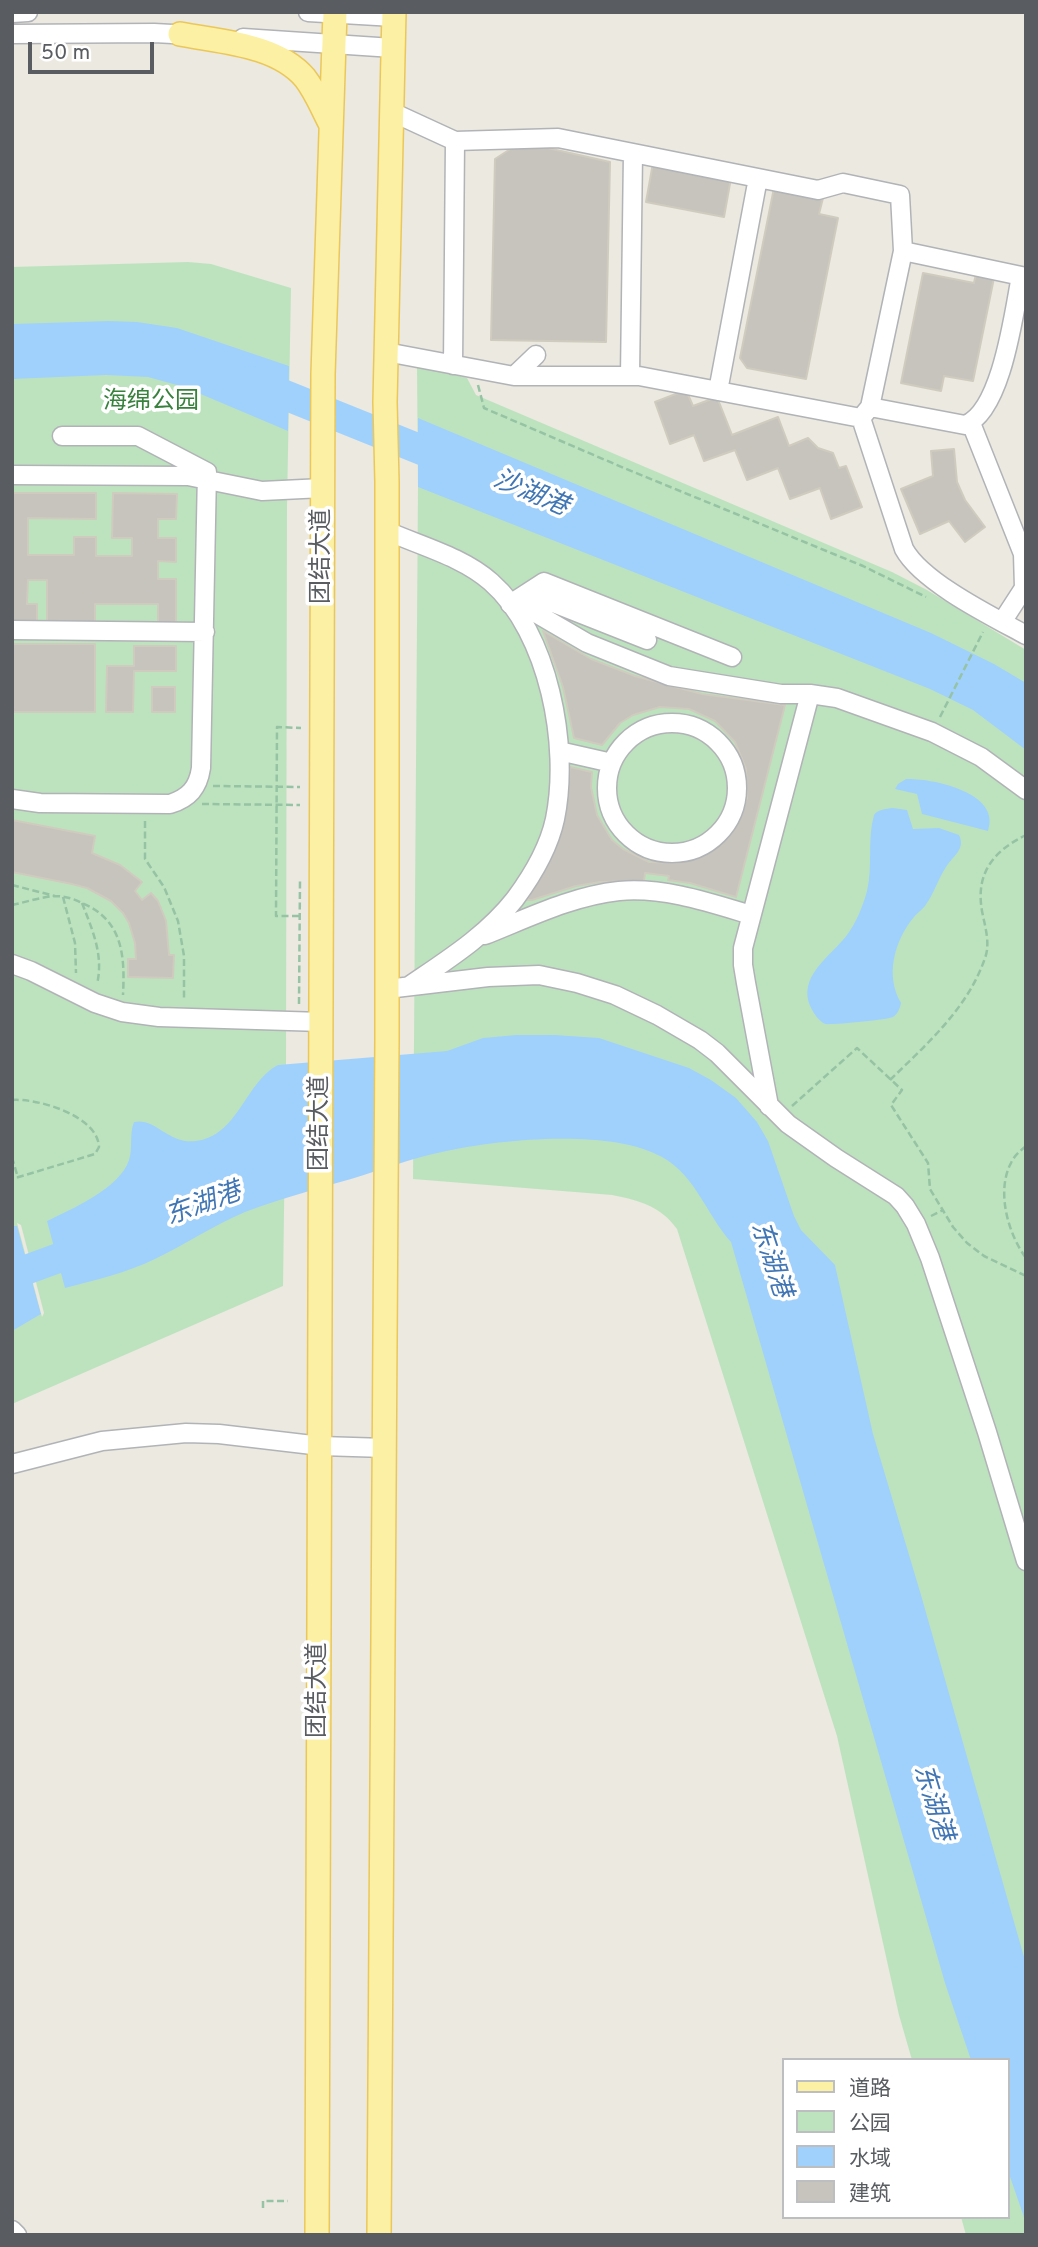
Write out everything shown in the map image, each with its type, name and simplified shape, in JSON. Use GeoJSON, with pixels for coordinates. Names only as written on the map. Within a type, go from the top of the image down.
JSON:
{"type":"FeatureCollection","features":[{"type":"Feature","properties":{"kind":"main road","name":"团结大道"},"geometry":{"type":"LineString","coordinates":[[317,2235],[322,463],[335,13]]}},
{"type":"Feature","properties":{"kind":"main road"},"geometry":{"type":"LineString","coordinates":[[379,2235],[387,1040],[397,988],[385,402],[394,15]]}},
{"type":"Feature","properties":{"kind":"main road"},"geometry":{"type":"LineString","coordinates":[[180,34],[257,50],[290,65],[306,80],[332,127]]}},
{"type":"Feature","properties":{"kind":"street"},"geometry":{"type":"LineString","coordinates":[[12,13],[28,12]]}},
{"type":"Feature","properties":{"kind":"street"},"geometry":{"type":"LineString","coordinates":[[308,12],[394,15]]}},
{"type":"Feature","properties":{"kind":"street"},"geometry":{"type":"LineString","coordinates":[[12,34],[180,34],[393,48]]}},
{"type":"Feature","properties":{"kind":"street"},"geometry":{"type":"LineString","coordinates":[[392,112],[455,141],[548,137],[818,190],[843,183],[900,195],[903,251],[866,413],[904,549],[910,560],[926,576],[1026,635]]}},
{"type":"Feature","properties":{"kind":"street"},"geometry":{"type":"LineString","coordinates":[[453,365],[455,141]]}},
{"type":"Feature","properties":{"kind":"street"},"geometry":{"type":"LineString","coordinates":[[630,376],[633,153]]}},
{"type":"Feature","properties":{"kind":"street"},"geometry":{"type":"LineString","coordinates":[[718,391],[758,178]]}},
{"type":"Feature","properties":{"kind":"street"},"geometry":{"type":"LineString","coordinates":[[386,352],[514,376],[630,376],[866,413],[965,425],[971,423],[978,416],[1001,376],[1023,276],[903,251]]}},
{"type":"Feature","properties":{"kind":"street"},"geometry":{"type":"LineString","coordinates":[[514,376],[536,355]]}},
{"type":"Feature","properties":{"kind":"street"},"geometry":{"type":"LineString","coordinates":[[971,423],[1021,536],[1024,587],[1002,622]]}},
{"type":"Feature","properties":{"kind":"street"},"geometry":{"type":"LineString","coordinates":[[12,799],[40,803],[170,804],[185,798],[197,786],[202,758],[207,472],[138,436],[62,436]]}},
{"type":"Feature","properties":{"kind":"street"},"geometry":{"type":"LineString","coordinates":[[12,475],[188,476],[262,491],[323,488]]}},
{"type":"Feature","properties":{"kind":"street"},"geometry":{"type":"LineString","coordinates":[[387,531],[477,571],[501,591],[587,643],[669,676],[781,694],[837,698],[941,736],[981,757],[1026,790]]}},
{"type":"Feature","properties":{"kind":"street"},"geometry":{"type":"LineString","coordinates":[[518,600],[544,582],[732,657]]}},
{"type":"Feature","properties":{"kind":"street"},"geometry":{"type":"LineString","coordinates":[[518,600],[647,640]]}},
{"type":"Feature","properties":{"kind":"street"},"geometry":{"type":"LineString","coordinates":[[476,939],[516,898],[540,859],[555,819],[559,751],[552,692],[518,600]]}},
{"type":"Feature","properties":{"kind":"street"},"geometry":{"type":"LineString","coordinates":[[12,630],[205,632]]}},
{"type":"Feature","properties":{"kind":"street"},"geometry":{"type":"LineString","coordinates":[[775,1112],[743,965],[751,915],[810,694]]}},
{"type":"Feature","properties":{"kind":"street"},"geometry":{"type":"LineString","coordinates":[[669,723],[693,726],[715,738],[730,758],[737,782],[730,817],[714,837],[693,849],[669,853],[645,847],[625,833],[612,812],[607,788],[612,764],[625,743],[645,729],[669,723]]}},
{"type":"Feature","properties":{"kind":"street"},"geometry":{"type":"LineString","coordinates":[[559,751],[612,764]]}},
{"type":"Feature","properties":{"kind":"street"},"geometry":{"type":"LineString","coordinates":[[397,988],[476,939],[570,902],[619,891],[677,894],[751,915]]}},
{"type":"Feature","properties":{"kind":"street"},"geometry":{"type":"LineString","coordinates":[[12,964],[121,1012],[322,1028]]}},
{"type":"Feature","properties":{"kind":"street"},"geometry":{"type":"LineString","coordinates":[[397,988],[488,977],[539,975],[615,995],[657,1015],[701,1041],[717,1053],[775,1112],[836,1158],[889,1190],[905,1206],[916,1224],[930,1258],[988,1432],[1026,1561]]}},
{"type":"Feature","properties":{"kind":"street"},"geometry":{"type":"LineString","coordinates":[[12,1464],[102,1441],[186,1433],[219,1434],[321,1446],[385,1448]]}},
{"type":"Feature","properties":{"kind":"street"},"geometry":{"type":"LineString","coordinates":[[12,2230],[17,2235]]}},
{"type":"Feature","properties":{"kind":"path"},"geometry":{"type":"LineString","coordinates":[[474,369],[484,408],[863,566],[931,600]]}},
{"type":"Feature","properties":{"kind":"path"},"geometry":{"type":"LineString","coordinates":[[943,710],[984,631]]}},
{"type":"Feature","properties":{"kind":"path"},"geometry":{"type":"LineString","coordinates":[[300,916],[276,916],[276,805],[277,727],[301,728]]}},
{"type":"Feature","properties":{"kind":"path"},"geometry":{"type":"LineString","coordinates":[[197,786],[300,787]]}},
{"type":"Feature","properties":{"kind":"path"},"geometry":{"type":"LineString","coordinates":[[146,804],[144,856],[172,902],[182,943],[185,976],[183,1017]]}},
{"type":"Feature","properties":{"kind":"path"},"geometry":{"type":"LineString","coordinates":[[170,804],[300,804]]}},
{"type":"Feature","properties":{"kind":"path"},"geometry":{"type":"LineString","coordinates":[[890,1080],[960,1006],[971,987],[987,950],[980,902],[982,880],[995,856],[1026,835]]}},
{"type":"Feature","properties":{"kind":"path"},"geometry":{"type":"LineString","coordinates":[[12,885],[82,902],[106,917],[118,937],[123,957],[121,1012]]}},
{"type":"Feature","properties":{"kind":"path"},"geometry":{"type":"LineString","coordinates":[[12,905],[58,896]]}},
{"type":"Feature","properties":{"kind":"path"},"geometry":{"type":"LineString","coordinates":[[63,897],[75,943],[75,993]]}},
{"type":"Feature","properties":{"kind":"path"},"geometry":{"type":"LineString","coordinates":[[82,902],[96,940],[100,963],[92,1001]]}},
{"type":"Feature","properties":{"kind":"path"},"geometry":{"type":"LineString","coordinates":[[775,1112],[856,1048],[902,1090],[891,1105],[928,1163],[930,1188],[953,1227],[967,1243],[984,1255],[1026,1276]]}},
{"type":"Feature","properties":{"kind":"path"},"geometry":{"type":"LineString","coordinates":[[12,1100],[32,1101],[74,1116],[89,1126],[99,1142],[98,1152],[95,1154],[12,1180]]}},
{"type":"Feature","properties":{"kind":"path"},"geometry":{"type":"LineString","coordinates":[[1026,1146],[1009,1166],[1005,1188],[1007,1219],[1026,1258]]}},
{"type":"Feature","properties":{"kind":"path"},"geometry":{"type":"LineString","coordinates":[[12,1157],[18,1178]]}},
{"type":"Feature","properties":{"kind":"path"},"geometry":{"type":"LineString","coordinates":[[1020,1249],[1026,1253]]}},
{"type":"Feature","properties":{"kind":"path"},"geometry":{"type":"LineString","coordinates":[[263,2208],[263,2201],[288,2201]]}},
{"type":"Feature","properties":{"kind":"green space","name":"海绵公园"},"geometry":{"type":"Polygon","coordinates":[[[188,262],[211,264],[291,288],[287,506],[283,1286],[12,1404],[12,267],[188,262]]]}},
{"type":"Feature","properties":{"kind":"green space"},"geometry":{"type":"Polygon","coordinates":[[[417,367],[467,378],[476,395],[892,572],[1026,650],[1026,2235],[966,2235],[962,2219],[1010,2219],[1010,2058],[911,2058],[899,2015],[837,1736],[677,1229],[656,1209],[612,1195],[413,1179],[417,367]]]}},
{"type":"Feature","properties":{"kind":"water"},"geometry":{"type":"Polygon","coordinates":[[[109,321],[177,328],[289,366],[288,431],[184,387],[148,377],[106,375],[12,379],[12,324],[109,321]]]}},
{"type":"Feature","properties":{"kind":"water"},"geometry":{"type":"Polygon","coordinates":[[[418,418],[931,633],[994,664],[1026,683],[1026,750],[973,710],[930,689],[418,487],[418,418]]]}},
{"type":"Feature","properties":{"kind":"water"},"geometry":{"type":"Polygon","coordinates":[[[906,779],[947,785],[975,797],[985,806],[990,818],[988,831],[922,814],[917,794],[895,789],[906,779]]]}},
{"type":"Feature","properties":{"kind":"water"},"geometry":{"type":"Polygon","coordinates":[[[880,810],[907,810],[913,829],[939,828],[959,835],[960,848],[943,872],[928,901],[901,937],[893,970],[893,982],[901,1003],[896,1014],[881,1020],[825,1024],[811,1008],[808,986],[817,968],[847,935],[856,920],[869,882],[874,815],[880,810]]]}},
{"type":"Feature","properties":{"kind":"water"},"geometry":{"type":"Polygon","coordinates":[[[555,1035],[599,1038],[689,1068],[711,1080],[736,1098],[757,1122],[768,1141],[801,1230],[835,1265],[873,1434],[1026,1964],[1026,2223],[1010,2177],[1010,2058],[970,2058],[945,1983],[731,1242],[684,1174],[662,1157],[614,1142],[585,1139],[523,1140],[465,1147],[419,1157],[258,1207],[144,1264],[65,1288],[47,1221],[94,1196],[116,1180],[129,1160],[134,1122],[149,1123],[177,1139],[195,1141],[210,1137],[221,1130],[257,1083],[278,1065],[447,1051],[483,1038],[555,1035]]]}},
{"type":"Feature","properties":{"kind":"water"},"geometry":{"type":"Polygon","coordinates":[[[12,1226],[17,1226],[41,1314],[12,1331],[12,1226]]]}},
{"type":"Feature","properties":{"kind":"pier"},"geometry":{"type":"Polygon","coordinates":[[[17,1223],[21,1225],[44,1313],[42,1317],[17,1223]]]}},
{"type":"Feature","properties":{"kind":"building"},"geometry":{"type":"Polygon","coordinates":[[[521,142],[610,162],[606,342],[491,340],[495,159],[521,142]]]}},
{"type":"Feature","properties":{"kind":"building"},"geometry":{"type":"Polygon","coordinates":[[[653,163],[731,178],[724,217],[646,202],[653,163]]]}},
{"type":"Feature","properties":{"kind":"building"},"geometry":{"type":"Polygon","coordinates":[[[774,188],[823,198],[819,214],[838,218],[806,379],[747,368],[740,358],[774,188]]]}},
{"type":"Feature","properties":{"kind":"building"},"geometry":{"type":"Polygon","coordinates":[[[977,269],[995,273],[973,381],[944,376],[941,391],[901,383],[923,273],[974,283],[977,269]]]}},
{"type":"Feature","properties":{"kind":"building"},"geometry":{"type":"Polygon","coordinates":[[[686,390],[693,406],[717,397],[732,435],[778,417],[789,446],[808,438],[818,448],[833,453],[839,468],[846,466],[862,507],[831,519],[820,488],[790,499],[778,468],[747,480],[735,450],[704,461],[694,435],[670,444],[655,402],[686,390]]]}},
{"type":"Feature","properties":{"kind":"building"},"geometry":{"type":"Polygon","coordinates":[[[954,449],[957,482],[965,500],[985,527],[965,542],[949,521],[920,534],[901,489],[933,476],[931,451],[954,449]]]}},
{"type":"Feature","properties":{"kind":"building"},"geometry":{"type":"Polygon","coordinates":[[[12,493],[96,493],[96,519],[28,518],[28,555],[74,555],[74,537],[96,537],[96,556],[132,556],[132,538],[112,538],[113,493],[177,494],[176,519],[158,519],[158,538],[176,538],[176,562],[158,561],[158,579],[176,579],[176,627],[158,627],[158,604],[95,604],[95,627],[47,626],[47,580],[28,580],[27,604],[37,604],[37,626],[12,626],[12,493]]]}},
{"type":"Feature","properties":{"kind":"building"},"geometry":{"type":"Polygon","coordinates":[[[543,631],[591,659],[635,676],[702,694],[785,705],[736,897],[690,883],[668,880],[669,876],[645,873],[644,881],[600,882],[527,900],[562,826],[570,767],[592,772],[591,787],[597,815],[612,840],[623,849],[649,862],[678,863],[706,855],[728,837],[737,825],[747,798],[746,769],[735,742],[715,721],[689,709],[660,707],[633,715],[620,723],[602,745],[574,738],[563,687],[543,631]]]}},
{"type":"Feature","properties":{"kind":"building"},"geometry":{"type":"Polygon","coordinates":[[[12,644],[95,644],[95,712],[12,712],[12,644]]]}},
{"type":"Feature","properties":{"kind":"building"},"geometry":{"type":"Polygon","coordinates":[[[134,646],[176,646],[176,671],[134,671],[133,712],[106,712],[107,666],[134,666],[134,646]]]}},
{"type":"Feature","properties":{"kind":"building"},"geometry":{"type":"Polygon","coordinates":[[[152,687],[175,687],[175,712],[152,712],[152,687]]]}},
{"type":"Feature","properties":{"kind":"building"},"geometry":{"type":"Polygon","coordinates":[[[12,820],[95,836],[92,853],[120,865],[142,882],[135,891],[142,900],[151,893],[158,901],[166,921],[169,955],[174,955],[173,978],[128,977],[128,959],[136,959],[135,943],[129,923],[111,901],[87,888],[12,872],[12,820]]]}},
{"type":"Feature","properties":{"kind":"waterway","name":"沙湖港"},"geometry":{"type":"LineString","coordinates":[[250,381],[454,463]]}},
{"type":"Feature","properties":{"kind":"waterway","name":"东湖港"},"geometry":{"type":"LineString","coordinates":[[12,1275],[94,1245]]}}]}
